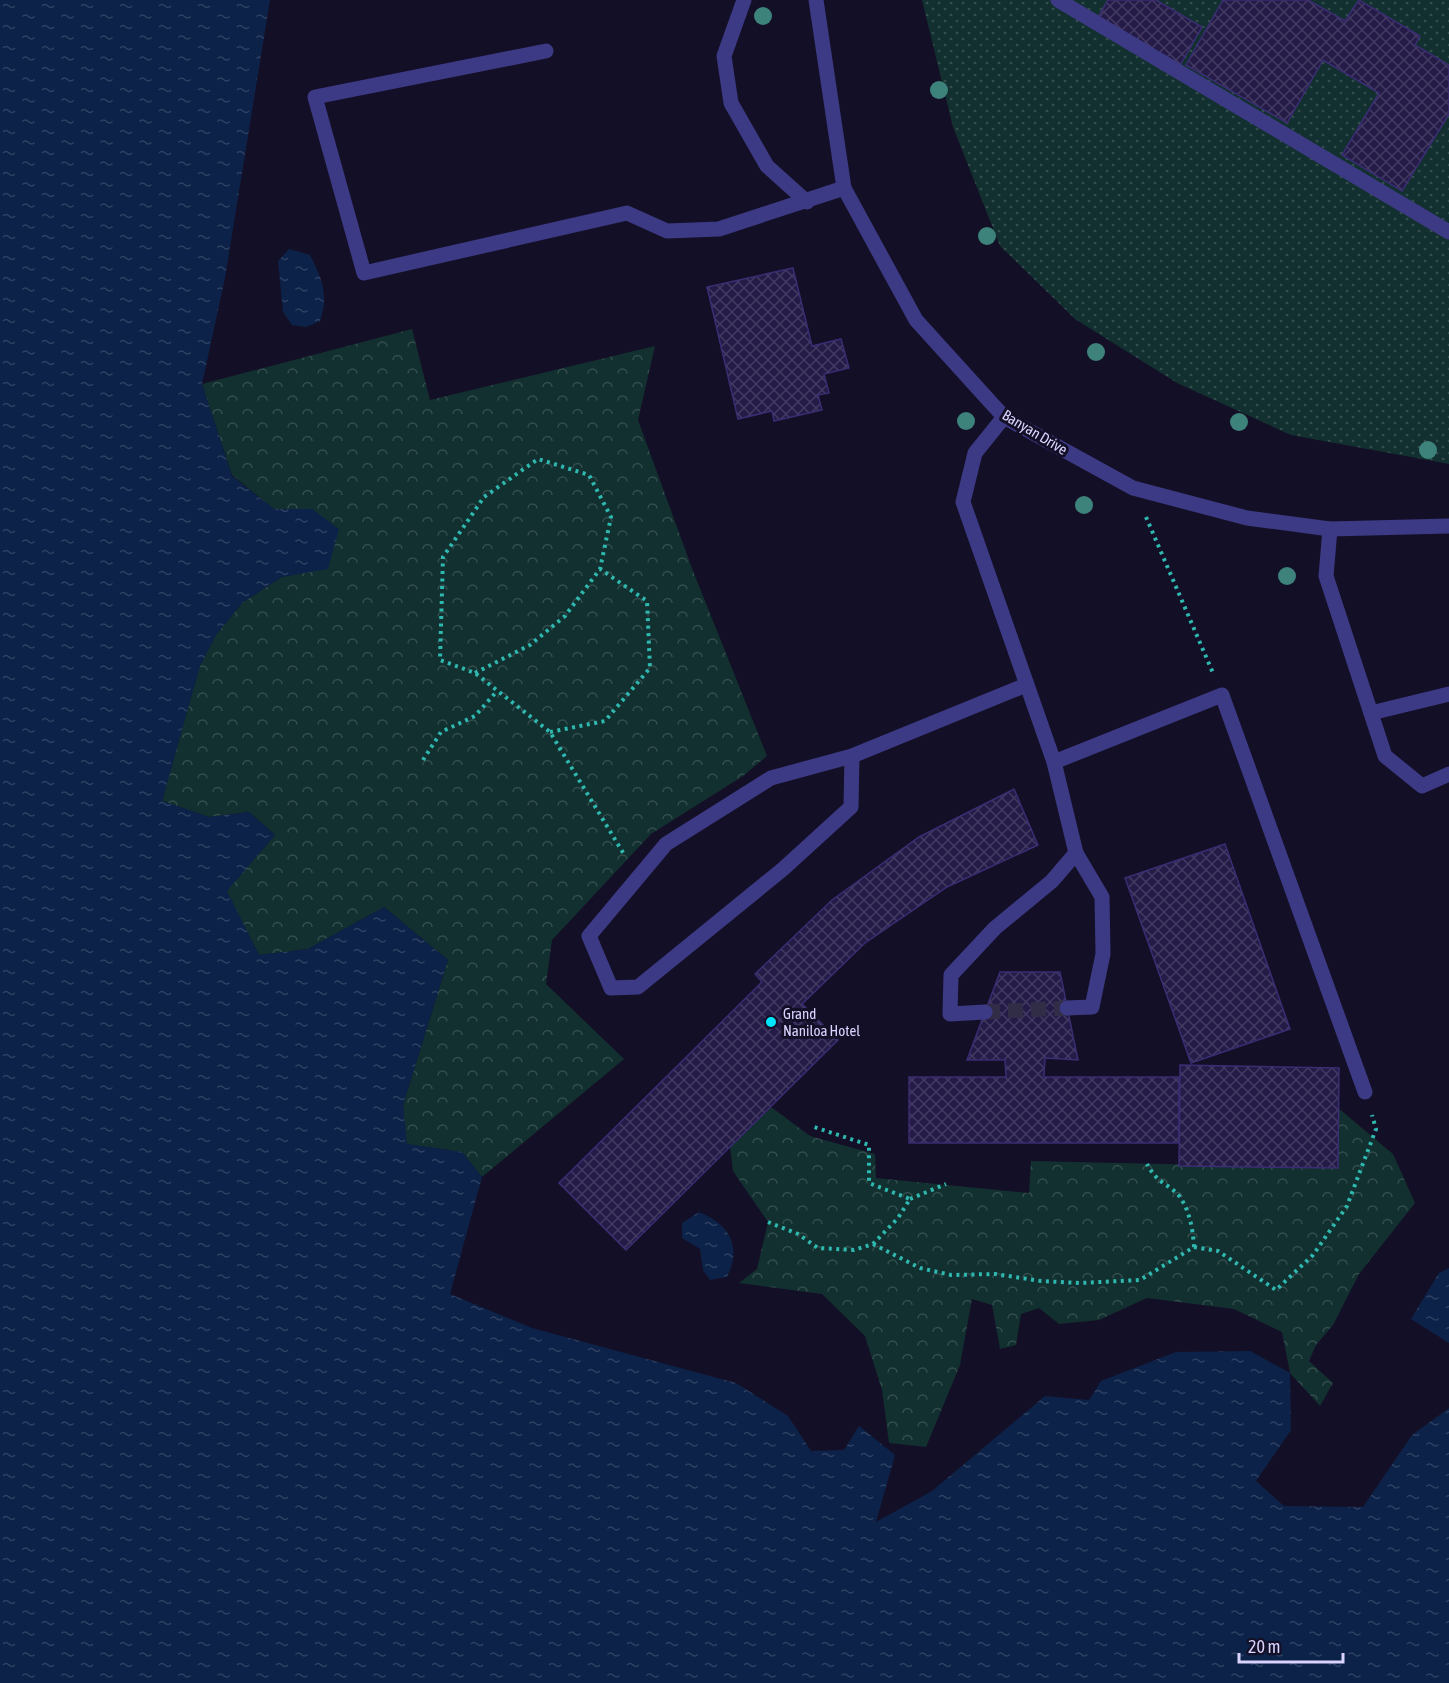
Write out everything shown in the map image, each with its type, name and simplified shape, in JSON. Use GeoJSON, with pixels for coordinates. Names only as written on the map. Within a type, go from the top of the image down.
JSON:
{"type":"FeatureCollection","features":[{"type":"Feature","properties":{"kind":"street"},"geometry":{"type":"LineString","coordinates":[[744,0],[724,56],[731,103],[767,165],[807,202]]}},
{"type":"Feature","properties":{"kind":"street","name":"Banyan Drive"},"geometry":{"type":"LineString","coordinates":[[816,0],[843,188],[916,320],[1004,417],[1133,488],[1246,518],[1330,529],[1449,526]]}},
{"type":"Feature","properties":{"kind":"street"},"geometry":{"type":"LineString","coordinates":[[1058,0],[1449,232]]}},
{"type":"Feature","properties":{"kind":"street"},"geometry":{"type":"LineString","coordinates":[[546,51],[315,97],[364,273],[627,213],[667,231],[719,230],[843,188]]}},
{"type":"Feature","properties":{"kind":"street"},"geometry":{"type":"LineString","coordinates":[[1004,417],[975,453],[963,502],[1054,762],[1076,853],[1102,897],[1103,954],[1092,1007],[1067,1008]]}},
{"type":"Feature","properties":{"kind":"street"},"geometry":{"type":"LineString","coordinates":[[1330,529],[1326,576],[1385,756],[1422,786],[1449,774]]}},
{"type":"Feature","properties":{"kind":"street"},"geometry":{"type":"LineString","coordinates":[[852,756],[851,807],[783,868],[638,987],[610,988],[589,936],[666,844],[771,778],[852,756],[1026,685]]}},
{"type":"Feature","properties":{"kind":"street"},"geometry":{"type":"LineString","coordinates":[[1371,713],[1449,694]]}},
{"type":"Feature","properties":{"kind":"street"},"geometry":{"type":"LineString","coordinates":[[1054,762],[1222,695],[1365,1092]]}},
{"type":"Feature","properties":{"kind":"street"},"geometry":{"type":"LineString","coordinates":[[985,1012],[950,1014],[951,975],[995,928],[1052,881],[1076,853]]}},
{"type":"Feature","properties":{"kind":"path"},"geometry":{"type":"LineString","coordinates":[[475,673],[530,645],[565,616],[600,569],[611,517],[589,475],[538,459],[484,497],[443,558],[440,660],[475,673],[550,732],[638,877]]}},
{"type":"Feature","properties":{"kind":"path"},"geometry":{"type":"LineString","coordinates":[[1133,488],[1222,695]]}},
{"type":"Feature","properties":{"kind":"path"},"geometry":{"type":"LineString","coordinates":[[550,732],[605,721],[650,668],[647,601],[600,569]]}},
{"type":"Feature","properties":{"kind":"path"},"geometry":{"type":"LineString","coordinates":[[423,760],[441,732],[476,716],[497,691]]}},
{"type":"Feature","properties":{"kind":"path"},"geometry":{"type":"LineString","coordinates":[[873,1244],[920,1268],[951,1275],[995,1274],[1041,1281],[1079,1283],[1140,1281],[1194,1247],[1218,1251],[1276,1290],[1312,1255],[1347,1206],[1376,1129],[1365,1092]]}},
{"type":"Feature","properties":{"kind":"path"},"geometry":{"type":"LineString","coordinates":[[814,1127],[869,1145],[869,1183],[910,1199]]}},
{"type":"Feature","properties":{"kind":"path"},"geometry":{"type":"LineString","coordinates":[[1147,1164],[1155,1179],[1179,1197],[1192,1225],[1194,1247]]}},
{"type":"Feature","properties":{"kind":"path"},"geometry":{"type":"LineString","coordinates":[[768,1222],[798,1234],[818,1248],[854,1250],[873,1244],[898,1218],[910,1199],[946,1184]]}},
{"type":"Feature","properties":{"kind":"green space"},"geometry":{"type":"Polygon","coordinates":[[[922,0],[1449,0],[1449,464],[1291,435],[1177,383],[1075,319],[1000,246],[953,127],[922,0]]]}},
{"type":"Feature","properties":{"kind":"green space"},"geometry":{"type":"Polygon","coordinates":[[[412,329],[430,400],[655,346],[638,420],[693,571],[767,756],[743,776],[651,834],[552,940],[546,984],[624,1059],[482,1177],[462,1152],[406,1144],[403,1105],[448,960],[384,907],[308,949],[259,955],[226,891],[275,835],[249,812],[209,817],[162,801],[200,665],[216,635],[243,602],[282,577],[328,568],[312,509],[274,509],[232,475],[202,384],[412,329]]]}},
{"type":"Feature","properties":{"kind":"green space"},"geometry":{"type":"Polygon","coordinates":[[[771,1107],[810,1136],[875,1154],[876,1178],[1029,1193],[1031,1161],[1337,1168],[1338,1108],[1393,1154],[1415,1203],[1359,1274],[1333,1325],[1316,1345],[1309,1361],[1333,1383],[1320,1406],[1290,1373],[1282,1332],[1234,1309],[1147,1298],[1099,1320],[1059,1324],[1039,1308],[1021,1314],[1016,1345],[1000,1349],[992,1305],[972,1299],[960,1365],[926,1447],[889,1443],[882,1390],[865,1336],[822,1294],[739,1283],[757,1269],[768,1222],[733,1171],[730,1147],[771,1107]]]}},
{"type":"Feature","properties":{"kind":"water"},"geometry":{"type":"Polygon","coordinates":[[[0,0],[270,0],[225,278],[202,384],[232,476],[274,509],[312,509],[339,529],[328,569],[282,577],[243,602],[216,635],[200,666],[162,801],[209,817],[249,812],[275,835],[227,891],[259,955],[308,949],[384,907],[448,960],[403,1105],[407,1144],[462,1152],[482,1177],[450,1294],[532,1328],[736,1383],[788,1416],[811,1451],[844,1450],[859,1426],[895,1455],[876,1522],[932,1491],[1045,1396],[1089,1400],[1101,1381],[1176,1352],[1250,1351],[1290,1373],[1291,1430],[1256,1481],[1284,1506],[1363,1507],[1412,1435],[1449,1408],[1449,1683],[0,1683],[0,0]]]}},
{"type":"Feature","properties":{"kind":"water"},"geometry":{"type":"Polygon","coordinates":[[[289,249],[310,255],[323,287],[324,303],[320,321],[306,327],[292,325],[283,312],[278,261],[289,249]]]}},
{"type":"Feature","properties":{"kind":"water"},"geometry":{"type":"Polygon","coordinates":[[[699,1212],[719,1223],[730,1238],[733,1256],[727,1277],[710,1280],[703,1270],[700,1249],[682,1238],[682,1223],[699,1212]]]}},
{"type":"Feature","properties":{"kind":"water"},"geometry":{"type":"Polygon","coordinates":[[[1449,1268],[1449,1343],[1411,1319],[1439,1273],[1449,1268]]]}},
{"type":"Feature","properties":{"kind":"building"},"geometry":{"type":"Polygon","coordinates":[[[1108,0],[1156,0],[1202,27],[1179,67],[1097,19],[1108,0]]]}},
{"type":"Feature","properties":{"kind":"building"},"geometry":{"type":"Polygon","coordinates":[[[1223,0],[1308,0],[1345,21],[1359,0],[1420,36],[1415,45],[1449,65],[1449,114],[1402,191],[1342,155],[1379,93],[1323,60],[1287,123],[1186,65],[1223,0]]]}},
{"type":"Feature","properties":{"kind":"building"},"geometry":{"type":"Polygon","coordinates":[[[793,268],[812,346],[841,339],[849,368],[824,374],[829,393],[818,395],[822,410],[774,421],[772,411],[738,419],[707,287],[793,268]]]}},
{"type":"Feature","properties":{"kind":"building","name":"Grand Naniloa Hotel"},"geometry":{"type":"Polygon","coordinates":[[[1014,789],[1038,845],[947,887],[865,943],[802,1004],[838,1040],[626,1250],[559,1183],[762,982],[755,974],[832,900],[919,837],[1014,789]]]}},
{"type":"Feature","properties":{"kind":"building"},"geometry":{"type":"Polygon","coordinates":[[[1225,844],[1290,1029],[1191,1063],[1125,878],[1225,844]]]}},
{"type":"Feature","properties":{"kind":"building"},"geometry":{"type":"Polygon","coordinates":[[[1000,972],[1060,972],[1078,1060],[1045,1058],[1044,1077],[1179,1077],[1179,1143],[909,1143],[909,1077],[1006,1077],[1005,1060],[967,1060],[1000,972]]]}},
{"type":"Feature","properties":{"kind":"building"},"geometry":{"type":"Polygon","coordinates":[[[1180,1065],[1339,1068],[1338,1168],[1179,1166],[1180,1065]]]}},
{"type":"Feature","properties":{"kind":"tunnel"},"geometry":{"type":"LineString","coordinates":[[985,1012],[1067,1008]]}},
{"type":"Feature","properties":{"kind":"place","name":"Grand Naniloa Hotel"},"geometry":{"type":"Point","coordinates":[771,1022]}}]}
